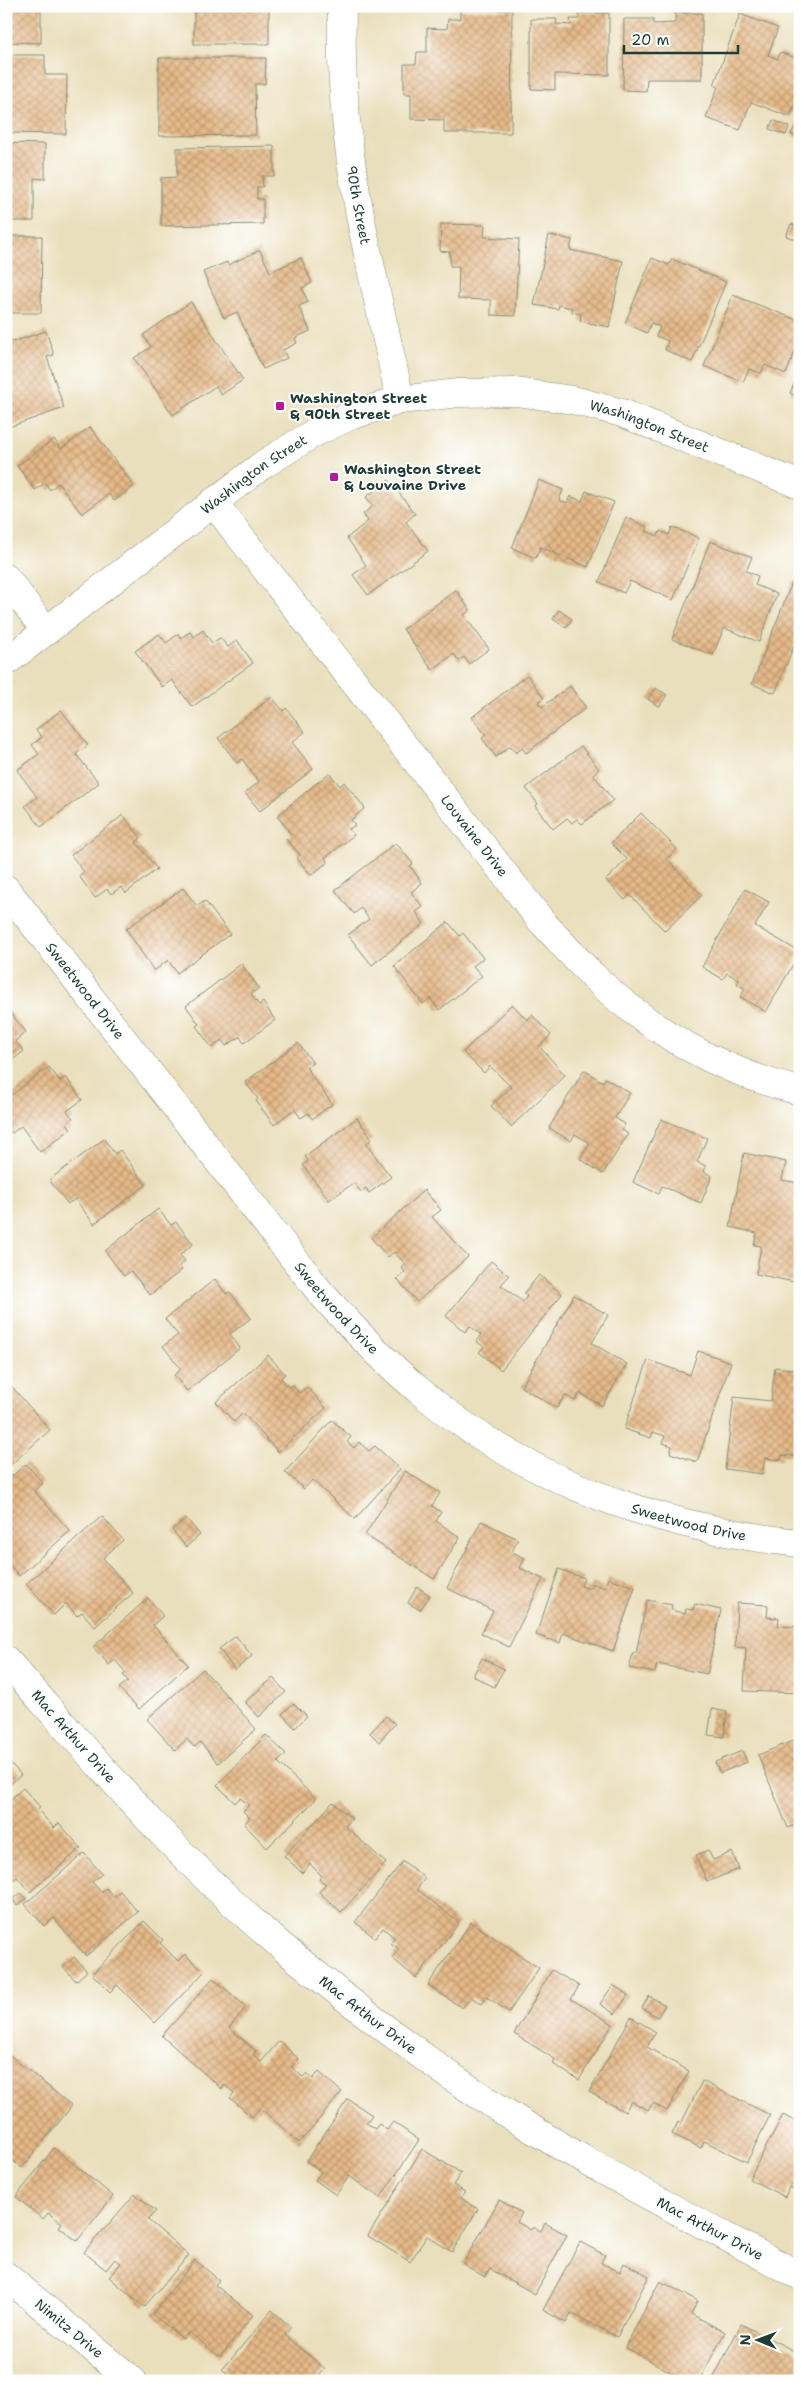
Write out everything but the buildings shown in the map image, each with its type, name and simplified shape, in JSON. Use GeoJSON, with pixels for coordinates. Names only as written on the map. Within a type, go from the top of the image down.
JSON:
{"type":"FeatureCollection","features":[{"type":"Feature","properties":{"kind":"street","name":"90th Street"},"geometry":{"type":"LineString","coordinates":[[342,6],[341,42],[346,120],[356,192],[400,400]]}},
{"type":"Feature","properties":{"kind":"street","name":"Washington Street"},"geometry":{"type":"LineString","coordinates":[[6,662],[260,466],[302,439],[350,416],[400,400],[458,393],[516,392],[573,400],[622,413],[800,485]]}},
{"type":"Feature","properties":{"kind":"street","name":"Louvaine Drive"},"geometry":{"type":"LineString","coordinates":[[213,502],[543,923],[594,977],[647,1022],[706,1056],[775,1085],[800,1091]]}},
{"type":"Feature","properties":{"kind":"street"},"geometry":{"type":"LineString","coordinates":[[6,578],[46,631]]}},
{"type":"Feature","properties":{"kind":"street","name":"Sweetwood Drive"},"geometry":{"type":"LineString","coordinates":[[6,889],[320,1292],[368,1345],[423,1394],[487,1441],[553,1476],[615,1502],[692,1526],[756,1538],[800,1543]]}},
{"type":"Feature","properties":{"kind":"street","name":"Mac Arthur Drive"},"geometry":{"type":"LineString","coordinates":[[6,1660],[130,1798],[204,1876],[283,1948],[370,2018],[468,2088],[568,2149],[800,2276]]}},
{"type":"Feature","properties":{"kind":"street","name":"Nimitz Drive"},"geometry":{"type":"LineString","coordinates":[[6,2276],[131,2380]]}},
{"type":"Feature","properties":{"kind":"place","name":"Washington Street & 90th Street"},"geometry":{"type":"Point","coordinates":[280,406]}},
{"type":"Feature","properties":{"kind":"place","name":"Washington Street & Louvaine Drive"},"geometry":{"type":"Point","coordinates":[334,477]}}]}
